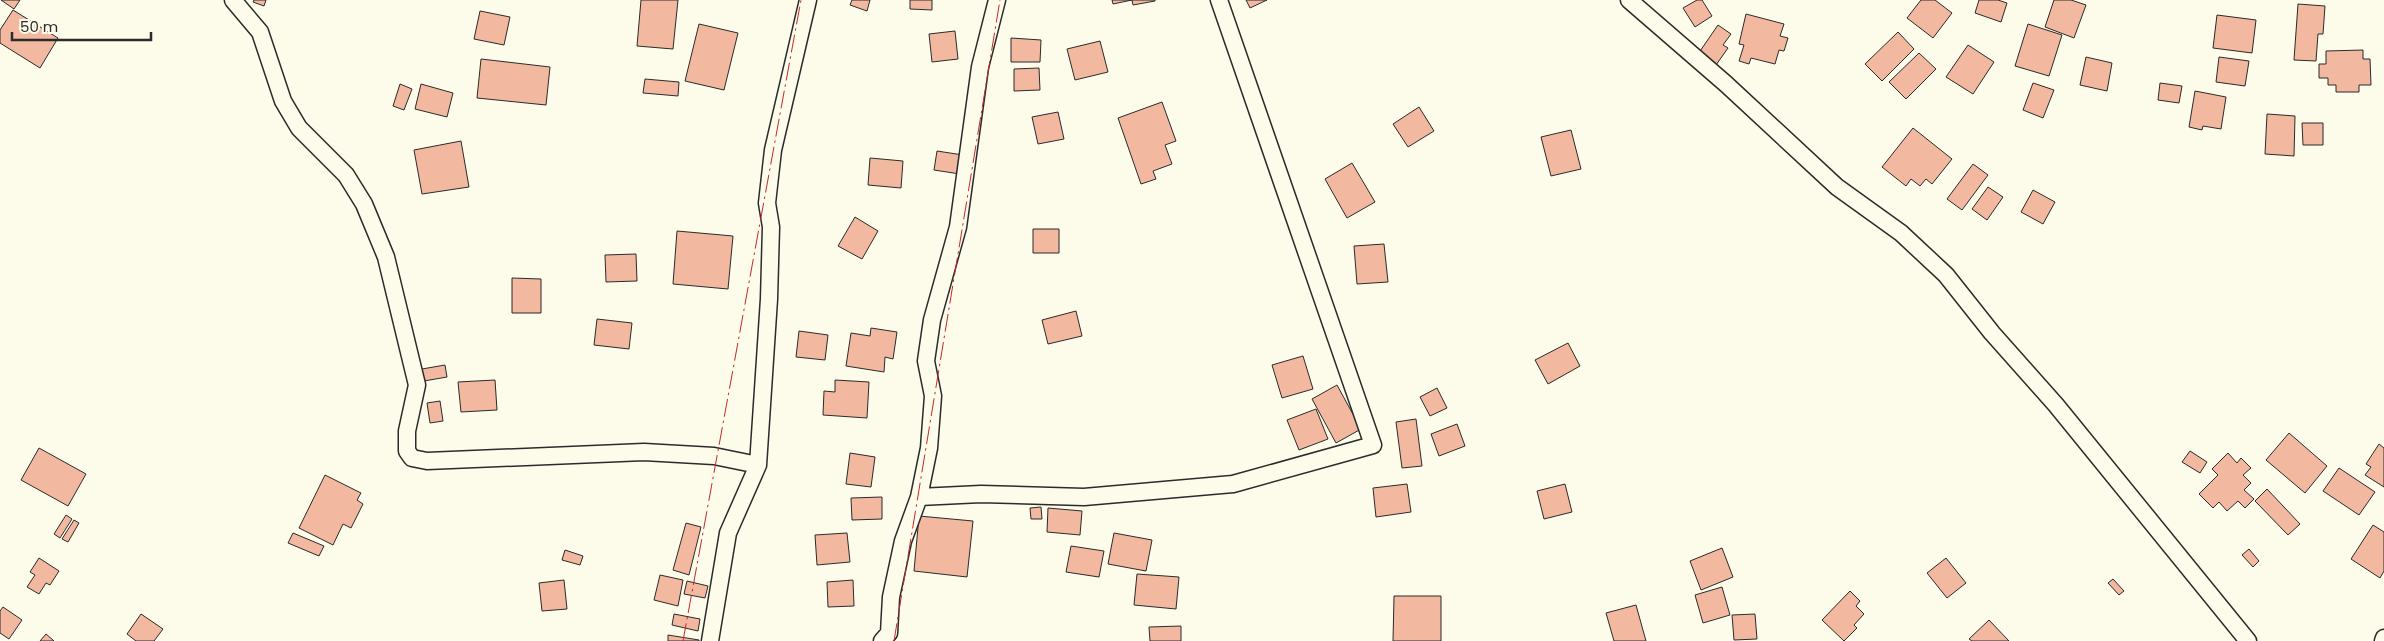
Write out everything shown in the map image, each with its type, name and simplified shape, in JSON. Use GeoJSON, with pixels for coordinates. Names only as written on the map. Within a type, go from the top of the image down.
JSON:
{"type":"FeatureCollection","features":[{"type":"Feature","properties":{"kind":"street"},"geometry":{"type":"LineString","coordinates":[[232,0],[260,32],[283,101],[299,128],[346,175],[364,204],[386,257],[417,384],[407,431],[407,450],[412,458],[427,461],[644,452],[714,456],[758,465]]}},
{"type":"Feature","properties":{"kind":"street"},"geometry":{"type":"LineString","coordinates":[[710,641],[728,533],[758,465],[769,299],[771,227],[767,203],[773,150],[808,0]]}},
{"type":"Feature","properties":{"kind":"street"},"geometry":{"type":"LineString","coordinates":[[882,641],[889,633],[891,598],[904,542],[919,497],[930,440],[933,396],[926,361],[931,328],[958,227],[980,67],[997,0]]}},
{"type":"Feature","properties":{"kind":"street"},"geometry":{"type":"LineString","coordinates":[[919,497],[981,494],[1084,497],[1233,484],[1373,445],[1219,0]]}},
{"type":"Feature","properties":{"kind":"street"},"geometry":{"type":"LineString","coordinates":[[1629,0],[1726,84],[1837,187],[1901,232],[1946,275],[1992,333],[2056,405],[2245,640]]}},
{"type":"Feature","properties":{"kind":"building"},"geometry":{"type":"Polygon","coordinates":[[[1,0],[20,0],[14,9],[1,0]]]}},
{"type":"Feature","properties":{"kind":"building"},"geometry":{"type":"Polygon","coordinates":[[[254,0],[266,0],[264,6],[253,2],[254,0]]]}},
{"type":"Feature","properties":{"kind":"building"},"geometry":{"type":"Polygon","coordinates":[[[641,0],[678,0],[673,49],[637,46],[641,0]]]}},
{"type":"Feature","properties":{"kind":"building"},"geometry":{"type":"Polygon","coordinates":[[[852,0],[870,0],[867,11],[850,5],[852,0]]]}},
{"type":"Feature","properties":{"kind":"building"},"geometry":{"type":"Polygon","coordinates":[[[910,0],[932,0],[932,10],[910,9],[910,0]]]}},
{"type":"Feature","properties":{"kind":"building"},"geometry":{"type":"Polygon","coordinates":[[[1112,0],[1132,0],[1113,4],[1112,0]]]}},
{"type":"Feature","properties":{"kind":"building"},"geometry":{"type":"Polygon","coordinates":[[[1132,0],[1155,0],[1155,1],[1133,5],[1132,0]]]}},
{"type":"Feature","properties":{"kind":"building"},"geometry":{"type":"Polygon","coordinates":[[[1246,0],[1267,0],[1250,8],[1246,0]]]}},
{"type":"Feature","properties":{"kind":"building"},"geometry":{"type":"Polygon","coordinates":[[[1697,0],[1702,0],[1712,16],[1695,27],[1683,8],[1697,0]]]}},
{"type":"Feature","properties":{"kind":"building"},"geometry":{"type":"Polygon","coordinates":[[[1921,0],[1935,0],[1952,13],[1933,38],[1907,18],[1921,0]]]}},
{"type":"Feature","properties":{"kind":"building"},"geometry":{"type":"Polygon","coordinates":[[[1979,0],[1998,0],[2007,3],[2001,22],[1975,13],[1979,0]]]}},
{"type":"Feature","properties":{"kind":"building"},"geometry":{"type":"Polygon","coordinates":[[[2054,0],[2071,0],[2086,5],[2074,38],[2045,27],[2054,0]]]}},
{"type":"Feature","properties":{"kind":"building"},"geometry":{"type":"Polygon","coordinates":[[[2298,4],[2325,6],[2323,34],[2318,34],[2316,61],[2294,60],[2298,4]]]}},
{"type":"Feature","properties":{"kind":"building"},"geometry":{"type":"Polygon","coordinates":[[[13,10],[58,38],[40,68],[0,43],[0,30],[13,10]]]}},
{"type":"Feature","properties":{"kind":"building"},"geometry":{"type":"Polygon","coordinates":[[[480,11],[510,17],[504,45],[474,39],[480,11]]]}},
{"type":"Feature","properties":{"kind":"building"},"geometry":{"type":"Polygon","coordinates":[[[1746,14],[1784,24],[1780,36],[1788,38],[1784,51],[1779,50],[1775,64],[1751,58],[1749,64],[1739,61],[1744,45],[1739,44],[1746,14]]]}},
{"type":"Feature","properties":{"kind":"building"},"geometry":{"type":"Polygon","coordinates":[[[2217,15],[2256,20],[2252,53],[2213,48],[2217,15]]]}},
{"type":"Feature","properties":{"kind":"building"},"geometry":{"type":"Polygon","coordinates":[[[699,24],[738,33],[724,90],[685,81],[699,24]]]}},
{"type":"Feature","properties":{"kind":"building"},"geometry":{"type":"Polygon","coordinates":[[[2028,24],[2062,35],[2049,76],[2015,66],[2028,24]]]}},
{"type":"Feature","properties":{"kind":"building"},"geometry":{"type":"Polygon","coordinates":[[[1718,25],[1731,34],[1723,45],[1728,48],[1716,65],[1698,54],[1718,25]]]}},
{"type":"Feature","properties":{"kind":"building"},"geometry":{"type":"Polygon","coordinates":[[[955,31],[958,59],[932,62],[929,34],[955,31]]]}},
{"type":"Feature","properties":{"kind":"building"},"geometry":{"type":"Polygon","coordinates":[[[1898,32],[1914,49],[1882,81],[1865,64],[1898,32]]]}},
{"type":"Feature","properties":{"kind":"building"},"geometry":{"type":"Polygon","coordinates":[[[1011,38],[1041,40],[1040,62],[1011,62],[1011,38]]]}},
{"type":"Feature","properties":{"kind":"building"},"geometry":{"type":"Polygon","coordinates":[[[1100,41],[1108,72],[1075,80],[1067,49],[1100,41]]]}},
{"type":"Feature","properties":{"kind":"building"},"geometry":{"type":"Polygon","coordinates":[[[1968,45],[1994,62],[1973,94],[1946,77],[1968,45]]]}},
{"type":"Feature","properties":{"kind":"building"},"geometry":{"type":"Polygon","coordinates":[[[2363,50],[2363,59],[2370,59],[2371,85],[2359,85],[2359,92],[2336,92],[2336,85],[2328,85],[2328,78],[2319,78],[2319,64],[2326,64],[2326,51],[2363,50]]]}},
{"type":"Feature","properties":{"kind":"building"},"geometry":{"type":"Polygon","coordinates":[[[1919,53],[1936,69],[1906,99],[1889,82],[1919,53]]]}},
{"type":"Feature","properties":{"kind":"building"},"geometry":{"type":"Polygon","coordinates":[[[2086,57],[2112,63],[2107,91],[2080,85],[2086,57]]]}},
{"type":"Feature","properties":{"kind":"building"},"geometry":{"type":"Polygon","coordinates":[[[2219,57],[2249,61],[2245,86],[2216,82],[2219,57]]]}},
{"type":"Feature","properties":{"kind":"building"},"geometry":{"type":"Polygon","coordinates":[[[481,59],[550,67],[546,105],[477,98],[481,59]]]}},
{"type":"Feature","properties":{"kind":"building"},"geometry":{"type":"Polygon","coordinates":[[[1039,68],[1040,90],[1014,91],[1014,69],[1039,68]]]}},
{"type":"Feature","properties":{"kind":"building"},"geometry":{"type":"Polygon","coordinates":[[[645,79],[679,82],[678,96],[643,93],[645,79]]]}},
{"type":"Feature","properties":{"kind":"building"},"geometry":{"type":"Polygon","coordinates":[[[2033,83],[2054,90],[2043,118],[2023,110],[2033,83]]]}},
{"type":"Feature","properties":{"kind":"building"},"geometry":{"type":"Polygon","coordinates":[[[2160,83],[2182,86],[2179,103],[2158,100],[2160,83]]]}},
{"type":"Feature","properties":{"kind":"building"},"geometry":{"type":"Polygon","coordinates":[[[400,84],[412,89],[404,110],[393,106],[400,84]]]}},
{"type":"Feature","properties":{"kind":"building"},"geometry":{"type":"Polygon","coordinates":[[[421,84],[453,93],[447,117],[415,109],[421,84]]]}},
{"type":"Feature","properties":{"kind":"building"},"geometry":{"type":"Polygon","coordinates":[[[2195,91],[2226,97],[2221,129],[2203,126],[2202,130],[2189,127],[2195,91]]]}},
{"type":"Feature","properties":{"kind":"building"},"geometry":{"type":"Polygon","coordinates":[[[1162,102],[1176,141],[1165,145],[1172,164],[1153,171],[1156,179],[1141,184],[1118,118],[1162,102]]]}},
{"type":"Feature","properties":{"kind":"building"},"geometry":{"type":"Polygon","coordinates":[[[1419,107],[1434,131],[1408,147],[1393,124],[1419,107]]]}},
{"type":"Feature","properties":{"kind":"building"},"geometry":{"type":"Polygon","coordinates":[[[1058,112],[1064,139],[1038,144],[1032,117],[1058,112]]]}},
{"type":"Feature","properties":{"kind":"building"},"geometry":{"type":"Polygon","coordinates":[[[2267,114],[2295,116],[2294,156],[2265,154],[2267,114]]]}},
{"type":"Feature","properties":{"kind":"building"},"geometry":{"type":"Polygon","coordinates":[[[2302,123],[2323,123],[2323,145],[2303,145],[2302,123]]]}},
{"type":"Feature","properties":{"kind":"building"},"geometry":{"type":"Polygon","coordinates":[[[1913,128],[1952,159],[1932,184],[1926,179],[1920,186],[1911,179],[1906,186],[1882,167],[1913,128]]]}},
{"type":"Feature","properties":{"kind":"building"},"geometry":{"type":"Polygon","coordinates":[[[1571,130],[1581,169],[1551,176],[1541,137],[1571,130]]]}},
{"type":"Feature","properties":{"kind":"building"},"geometry":{"type":"Polygon","coordinates":[[[461,141],[469,187],[422,194],[414,150],[461,141]]]}},
{"type":"Feature","properties":{"kind":"building"},"geometry":{"type":"Polygon","coordinates":[[[937,151],[963,155],[960,174],[934,170],[937,151]]]}},
{"type":"Feature","properties":{"kind":"building"},"geometry":{"type":"Polygon","coordinates":[[[870,158],[903,161],[901,188],[868,185],[870,158]]]}},
{"type":"Feature","properties":{"kind":"building"},"geometry":{"type":"Polygon","coordinates":[[[1352,163],[1375,202],[1347,218],[1325,179],[1352,163]]]}},
{"type":"Feature","properties":{"kind":"building"},"geometry":{"type":"Polygon","coordinates":[[[1973,164],[1988,175],[1962,210],[1947,199],[1973,164]]]}},
{"type":"Feature","properties":{"kind":"building"},"geometry":{"type":"Polygon","coordinates":[[[1988,187],[2003,197],[1987,220],[1972,209],[1988,187]]]}},
{"type":"Feature","properties":{"kind":"building"},"geometry":{"type":"Polygon","coordinates":[[[2033,190],[2055,202],[2043,224],[2021,212],[2033,190]]]}},
{"type":"Feature","properties":{"kind":"building"},"geometry":{"type":"Polygon","coordinates":[[[855,217],[878,231],[862,259],[838,246],[855,217]]]}},
{"type":"Feature","properties":{"kind":"building"},"geometry":{"type":"Polygon","coordinates":[[[1033,229],[1059,229],[1059,253],[1033,253],[1033,229]]]}},
{"type":"Feature","properties":{"kind":"building"},"geometry":{"type":"Polygon","coordinates":[[[677,231],[733,236],[728,289],[673,284],[677,231]]]}},
{"type":"Feature","properties":{"kind":"building"},"geometry":{"type":"Polygon","coordinates":[[[1384,244],[1388,282],[1357,284],[1354,246],[1384,244]]]}},
{"type":"Feature","properties":{"kind":"building"},"geometry":{"type":"Polygon","coordinates":[[[636,254],[637,281],[606,282],[605,255],[636,254]]]}},
{"type":"Feature","properties":{"kind":"building"},"geometry":{"type":"Polygon","coordinates":[[[512,278],[541,279],[541,313],[512,313],[512,278]]]}},
{"type":"Feature","properties":{"kind":"building"},"geometry":{"type":"Polygon","coordinates":[[[1076,311],[1082,336],[1048,344],[1042,320],[1076,311]]]}},
{"type":"Feature","properties":{"kind":"building"},"geometry":{"type":"Polygon","coordinates":[[[597,319],[632,323],[629,349],[594,345],[597,319]]]}},
{"type":"Feature","properties":{"kind":"building"},"geometry":{"type":"Polygon","coordinates":[[[871,328],[897,332],[893,359],[885,357],[884,372],[846,366],[851,333],[870,336],[871,328]]]}},
{"type":"Feature","properties":{"kind":"building"},"geometry":{"type":"Polygon","coordinates":[[[799,331],[828,335],[825,360],[796,357],[799,331]]]}},
{"type":"Feature","properties":{"kind":"building"},"geometry":{"type":"Polygon","coordinates":[[[1568,343],[1580,366],[1548,384],[1535,360],[1568,343]]]}},
{"type":"Feature","properties":{"kind":"building"},"geometry":{"type":"Polygon","coordinates":[[[1303,356],[1313,389],[1282,398],[1272,365],[1303,356]]]}},
{"type":"Feature","properties":{"kind":"building"},"geometry":{"type":"Polygon","coordinates":[[[445,365],[447,377],[424,381],[422,369],[445,365]]]}},
{"type":"Feature","properties":{"kind":"building"},"geometry":{"type":"Polygon","coordinates":[[[495,380],[497,410],[461,412],[458,382],[495,380]]]}},
{"type":"Feature","properties":{"kind":"building"},"geometry":{"type":"Polygon","coordinates":[[[835,380],[869,382],[867,418],[823,415],[824,391],[835,392],[835,380]]]}},
{"type":"Feature","properties":{"kind":"building"},"geometry":{"type":"Polygon","coordinates":[[[1337,385],[1361,429],[1336,443],[1312,399],[1337,385]]]}},
{"type":"Feature","properties":{"kind":"building"},"geometry":{"type":"Polygon","coordinates":[[[1437,388],[1447,408],[1430,416],[1420,397],[1437,388]]]}},
{"type":"Feature","properties":{"kind":"building"},"geometry":{"type":"Polygon","coordinates":[[[440,401],[443,421],[430,423],[427,403],[440,401]]]}},
{"type":"Feature","properties":{"kind":"building"},"geometry":{"type":"Polygon","coordinates":[[[1316,409],[1328,439],[1299,450],[1287,420],[1316,409]]]}},
{"type":"Feature","properties":{"kind":"building"},"geometry":{"type":"Polygon","coordinates":[[[1416,419],[1422,466],[1402,468],[1396,422],[1416,419]]]}},
{"type":"Feature","properties":{"kind":"building"},"geometry":{"type":"Polygon","coordinates":[[[1457,424],[1465,446],[1439,456],[1431,434],[1457,424]]]}},
{"type":"Feature","properties":{"kind":"building"},"geometry":{"type":"Polygon","coordinates":[[[2289,433],[2327,466],[2305,493],[2266,460],[2289,433]]]}},
{"type":"Feature","properties":{"kind":"building"},"geometry":{"type":"Polygon","coordinates":[[[2379,444],[2384,448],[2384,487],[2365,475],[2371,467],[2366,464],[2379,444]]]}},
{"type":"Feature","properties":{"kind":"building"},"geometry":{"type":"Polygon","coordinates":[[[39,448],[86,474],[68,506],[21,480],[39,448]]]}},
{"type":"Feature","properties":{"kind":"building"},"geometry":{"type":"Polygon","coordinates":[[[2190,451],[2207,462],[2200,473],[2182,462],[2190,451]]]}},
{"type":"Feature","properties":{"kind":"building"},"geometry":{"type":"Polygon","coordinates":[[[850,453],[875,457],[871,487],[846,484],[850,453]]]}},
{"type":"Feature","properties":{"kind":"building"},"geometry":{"type":"Polygon","coordinates":[[[2228,453],[2237,463],[2241,458],[2251,468],[2243,475],[2251,483],[2244,490],[2254,499],[2245,508],[2238,501],[2227,511],[2219,502],[2213,508],[2199,494],[2218,475],[2212,469],[2228,453]]]}},
{"type":"Feature","properties":{"kind":"building"},"geometry":{"type":"Polygon","coordinates":[[[2339,468],[2375,492],[2359,515],[2323,491],[2339,468]]]}},
{"type":"Feature","properties":{"kind":"building"},"geometry":{"type":"Polygon","coordinates":[[[325,475],[361,493],[357,500],[363,504],[351,528],[343,524],[333,545],[299,528],[325,475]]]}},
{"type":"Feature","properties":{"kind":"building"},"geometry":{"type":"Polygon","coordinates":[[[1407,484],[1411,512],[1376,517],[1373,488],[1407,484]]]}},
{"type":"Feature","properties":{"kind":"building"},"geometry":{"type":"Polygon","coordinates":[[[1565,484],[1572,512],[1544,519],[1537,491],[1565,484]]]}},
{"type":"Feature","properties":{"kind":"building"},"geometry":{"type":"Polygon","coordinates":[[[2267,489],[2300,524],[2288,535],[2255,501],[2267,489]]]}},
{"type":"Feature","properties":{"kind":"building"},"geometry":{"type":"Polygon","coordinates":[[[882,497],[882,519],[852,520],[851,498],[882,497]]]}},
{"type":"Feature","properties":{"kind":"building"},"geometry":{"type":"Polygon","coordinates":[[[1041,507],[1042,519],[1031,519],[1030,508],[1041,507]]]}},
{"type":"Feature","properties":{"kind":"building"},"geometry":{"type":"Polygon","coordinates":[[[1048,508],[1082,511],[1080,535],[1047,532],[1048,508]]]}},
{"type":"Feature","properties":{"kind":"building"},"geometry":{"type":"Polygon","coordinates":[[[66,515],[72,519],[60,538],[54,534],[66,515]]]}},
{"type":"Feature","properties":{"kind":"building"},"geometry":{"type":"Polygon","coordinates":[[[919,516],[973,521],[967,577],[914,571],[919,516]]]}},
{"type":"Feature","properties":{"kind":"building"},"geometry":{"type":"Polygon","coordinates":[[[74,520],[79,523],[68,542],[62,539],[74,520]]]}},
{"type":"Feature","properties":{"kind":"building"},"geometry":{"type":"Polygon","coordinates":[[[686,523],[701,527],[689,575],[673,570],[686,523]]]}},
{"type":"Feature","properties":{"kind":"building"},"geometry":{"type":"Polygon","coordinates":[[[2373,525],[2384,532],[2384,571],[2380,578],[2351,559],[2373,525]]]}},
{"type":"Feature","properties":{"kind":"building"},"geometry":{"type":"Polygon","coordinates":[[[293,533],[324,546],[319,556],[288,543],[293,533]]]}},
{"type":"Feature","properties":{"kind":"building"},"geometry":{"type":"Polygon","coordinates":[[[847,533],[850,562],[817,565],[815,535],[847,533]]]}},
{"type":"Feature","properties":{"kind":"building"},"geometry":{"type":"Polygon","coordinates":[[[1114,533],[1152,540],[1146,571],[1108,564],[1114,533]]]}},
{"type":"Feature","properties":{"kind":"building"},"geometry":{"type":"Polygon","coordinates":[[[1071,546],[1104,551],[1099,577],[1066,572],[1071,546]]]}},
{"type":"Feature","properties":{"kind":"building"},"geometry":{"type":"Polygon","coordinates":[[[1722,548],[1733,577],[1701,590],[1690,561],[1722,548]]]}},
{"type":"Feature","properties":{"kind":"building"},"geometry":{"type":"Polygon","coordinates":[[[2249,549],[2259,561],[2253,567],[2242,555],[2249,549]]]}},
{"type":"Feature","properties":{"kind":"building"},"geometry":{"type":"Polygon","coordinates":[[[565,550],[583,556],[580,565],[562,560],[565,550]]]}},
{"type":"Feature","properties":{"kind":"building"},"geometry":{"type":"Polygon","coordinates":[[[39,558],[59,571],[50,585],[46,583],[39,594],[27,587],[35,575],[30,572],[39,558]]]}},
{"type":"Feature","properties":{"kind":"building"},"geometry":{"type":"Polygon","coordinates":[[[1946,558],[1966,583],[1947,598],[1927,573],[1946,558]]]}},
{"type":"Feature","properties":{"kind":"building"},"geometry":{"type":"Polygon","coordinates":[[[1137,574],[1179,577],[1176,609],[1134,605],[1137,574]]]}},
{"type":"Feature","properties":{"kind":"building"},"geometry":{"type":"Polygon","coordinates":[[[660,575],[683,580],[678,606],[654,600],[660,575]]]}},
{"type":"Feature","properties":{"kind":"building"},"geometry":{"type":"Polygon","coordinates":[[[2113,579],[2124,591],[2119,595],[2108,583],[2113,579]]]}},
{"type":"Feature","properties":{"kind":"building"},"geometry":{"type":"Polygon","coordinates":[[[564,580],[567,609],[542,611],[539,583],[564,580]]]}},
{"type":"Feature","properties":{"kind":"building"},"geometry":{"type":"Polygon","coordinates":[[[853,580],[854,606],[828,607],[827,582],[853,580]]]}},
{"type":"Feature","properties":{"kind":"building"},"geometry":{"type":"Polygon","coordinates":[[[687,581],[708,586],[705,598],[684,594],[687,581]]]}},
{"type":"Feature","properties":{"kind":"building"},"geometry":{"type":"Polygon","coordinates":[[[1722,587],[1730,615],[1703,623],[1695,595],[1722,587]]]}},
{"type":"Feature","properties":{"kind":"building"},"geometry":{"type":"Polygon","coordinates":[[[1850,591],[1860,601],[1856,606],[1864,614],[1854,625],[1857,628],[1844,641],[1822,620],[1850,591]]]}},
{"type":"Feature","properties":{"kind":"building"},"geometry":{"type":"Polygon","coordinates":[[[1394,596],[1441,596],[1441,641],[1393,641],[1394,596]]]}},
{"type":"Feature","properties":{"kind":"building"},"geometry":{"type":"Polygon","coordinates":[[[1636,605],[1646,641],[1614,641],[1606,613],[1636,605]]]}},
{"type":"Feature","properties":{"kind":"building"},"geometry":{"type":"Polygon","coordinates":[[[3,607],[22,620],[9,639],[0,633],[0,611],[3,607]]]}},
{"type":"Feature","properties":{"kind":"building"},"geometry":{"type":"Polygon","coordinates":[[[141,614],[163,629],[154,641],[136,641],[127,634],[141,614]]]}},
{"type":"Feature","properties":{"kind":"building"},"geometry":{"type":"Polygon","coordinates":[[[674,614],[700,619],[698,631],[672,625],[674,614]]]}},
{"type":"Feature","properties":{"kind":"building"},"geometry":{"type":"Polygon","coordinates":[[[1755,614],[1757,639],[1734,640],[1732,615],[1755,614]]]}},
{"type":"Feature","properties":{"kind":"building"},"geometry":{"type":"Polygon","coordinates":[[[1989,620],[2009,641],[1972,641],[1969,639],[1989,620]]]}},
{"type":"Feature","properties":{"kind":"building"},"geometry":{"type":"Polygon","coordinates":[[[1181,626],[1181,641],[1150,641],[1149,627],[1181,626]]]}},
{"type":"Feature","properties":{"kind":"building"},"geometry":{"type":"Polygon","coordinates":[[[46,634],[54,641],[40,641],[46,634]]]}},
{"type":"Feature","properties":{"kind":"building"},"geometry":{"type":"Polygon","coordinates":[[[668,635],[699,640],[699,641],[668,641],[668,635]]]}},
{"type":"Feature","properties":{"kind":"power"},"geometry":{"type":"LineString","coordinates":[[683,641],[801,0]]}},
{"type":"Feature","properties":{"kind":"power"},"geometry":{"type":"LineString","coordinates":[[894,641],[1000,0]]}}]}
